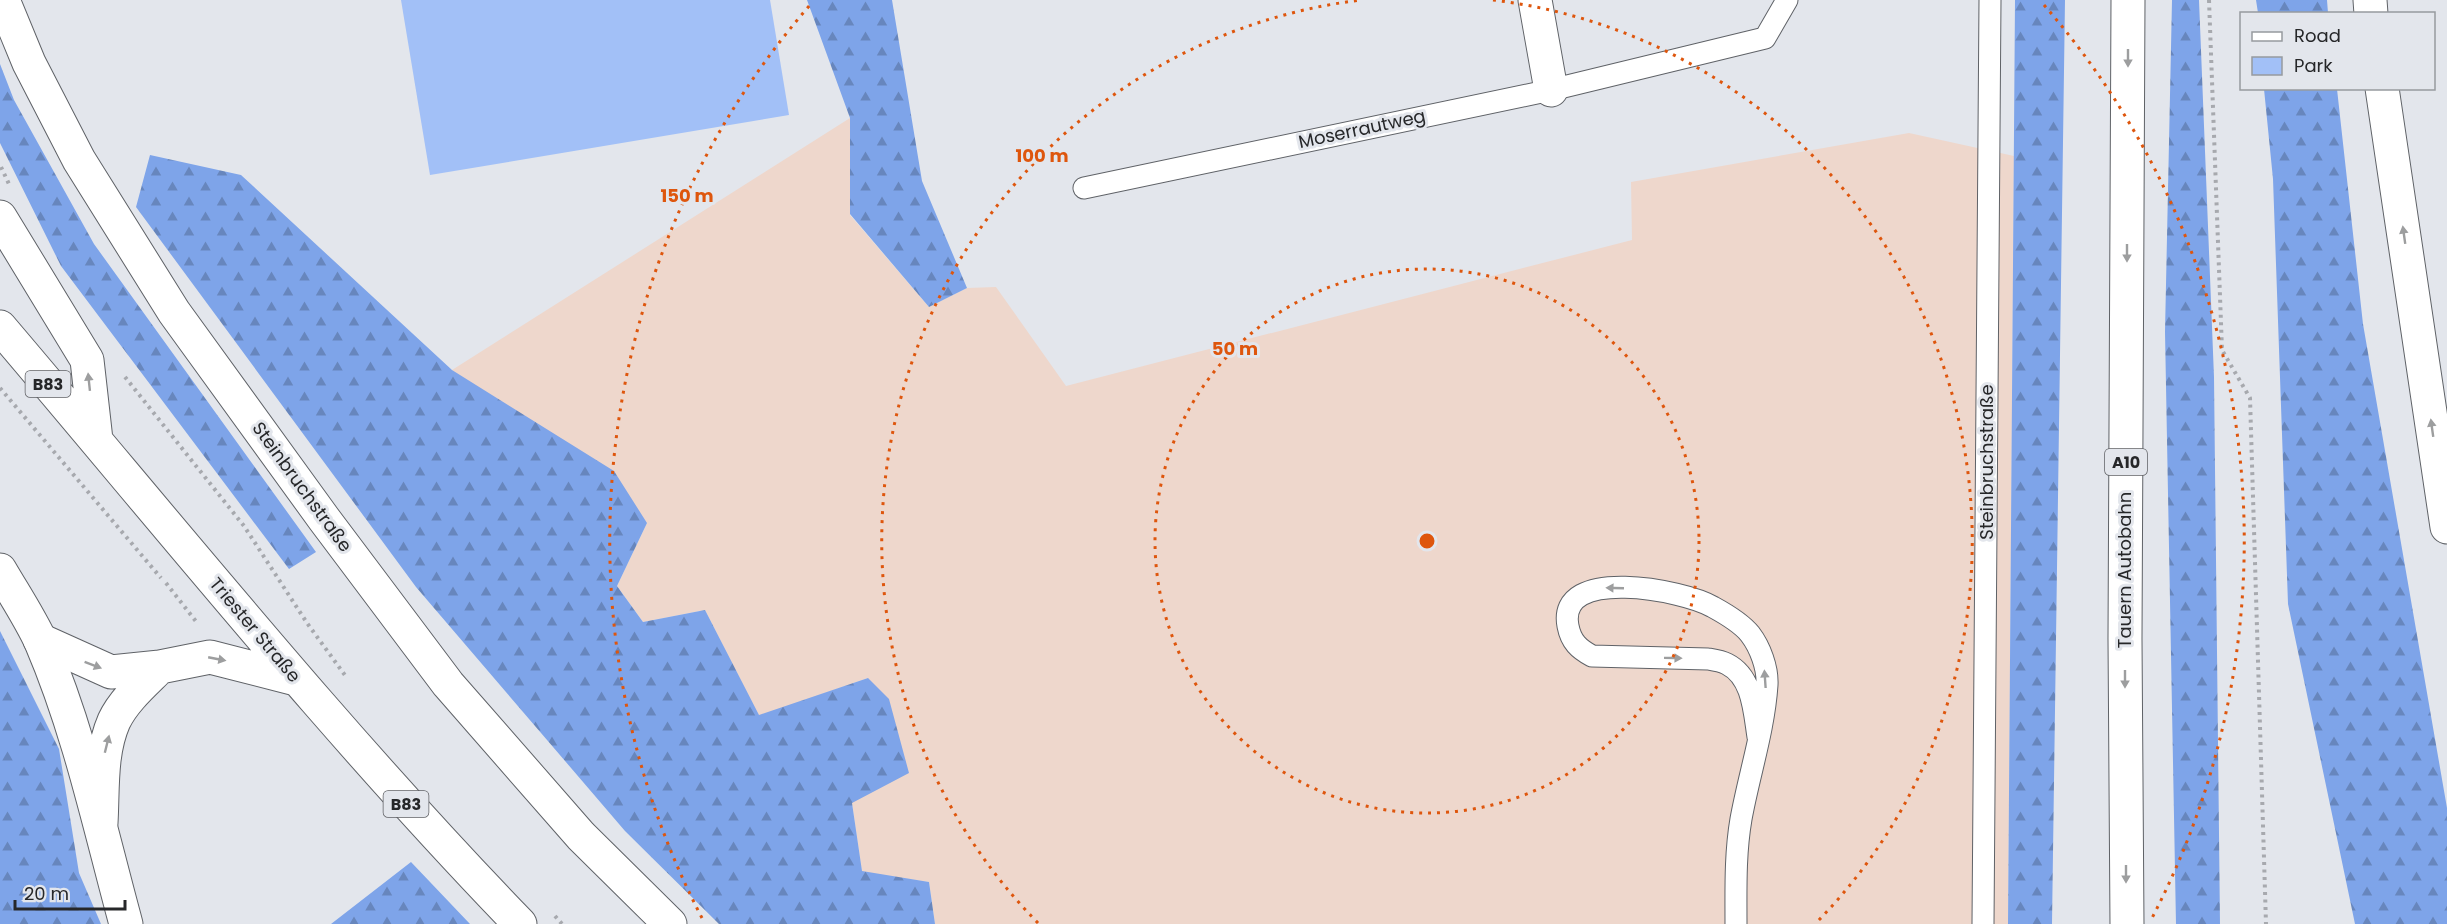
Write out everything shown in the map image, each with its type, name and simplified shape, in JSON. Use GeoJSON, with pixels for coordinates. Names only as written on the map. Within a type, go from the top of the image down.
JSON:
{"type":"FeatureCollection","features":[{"type":"Feature","properties":{"kind":"main road","name":"Steinbruchstraße"},"geometry":{"type":"LineString","coordinates":[[3,0],[29,63],[79,160],[174,312],[324,519],[448,684],[581,836],[670,924]]}},
{"type":"Feature","properties":{"kind":"main road"},"geometry":{"type":"LineString","coordinates":[[1536,0],[1551,90]]}},
{"type":"Feature","properties":{"kind":"main road","name":"Tauern Autobahn"},"geometry":{"type":"LineString","coordinates":[[2127,924],[2125,639],[2128,0]]}},
{"type":"Feature","properties":{"kind":"main road"},"geometry":{"type":"LineString","coordinates":[[2382,90],[2447,527]]}},
{"type":"Feature","properties":{"kind":"main road"},"geometry":{"type":"LineString","coordinates":[[5,203],[87,360],[96,440]]}},
{"type":"Feature","properties":{"kind":"main road","name":"Triester Straße"},"geometry":{"type":"LineString","coordinates":[[0,327],[296,679],[434,835],[534,916]]}},
{"type":"Feature","properties":{"kind":"main road"},"geometry":{"type":"LineString","coordinates":[[0,570],[40,640],[69,713],[101,823],[126,924]]}},
{"type":"Feature","properties":{"kind":"main road"},"geometry":{"type":"LineString","coordinates":[[40,640],[111,672],[160,667],[210,657],[296,679]]}},
{"type":"Feature","properties":{"kind":"main road"},"geometry":{"type":"LineString","coordinates":[[101,823],[105,748],[115,719],[132,695],[160,667]]}},
{"type":"Feature","properties":{"kind":"lane","name":"Moserrautweg"},"geometry":{"type":"LineString","coordinates":[[1084,188],[1551,90],[1765,38],[1787,0]]}},
{"type":"Feature","properties":{"kind":"lane","name":"Steinbruchstraße"},"geometry":{"type":"LineString","coordinates":[[1983,924],[1990,0]]}},
{"type":"Feature","properties":{"kind":"lane"},"geometry":{"type":"LineString","coordinates":[[1736,924],[1736,860],[1739,830],[1758,737],[1767,683],[1761,654],[1749,632],[1712,606],[1680,596],[1641,589],[1601,587],[1583,593],[1570,603],[1566,616],[1570,634],[1578,648],[1592,656],[1708,659],[1726,664],[1739,674],[1750,691],[1758,737]]}},
{"type":"Feature","properties":{"kind":"path"},"geometry":{"type":"LineString","coordinates":[[2209,0],[2222,350],[2250,398],[2266,924]]}},
{"type":"Feature","properties":{"kind":"path"},"geometry":{"type":"LineString","coordinates":[[1,168],[5,203]]}},
{"type":"Feature","properties":{"kind":"path"},"geometry":{"type":"LineString","coordinates":[[120,370],[244,526],[307,623],[349,680]]}},
{"type":"Feature","properties":{"kind":"path"},"geometry":{"type":"LineString","coordinates":[[0,388],[187,609],[206,635],[210,657]]}},
{"type":"Feature","properties":{"kind":"path"},"geometry":{"type":"LineString","coordinates":[[534,916],[562,924]]}},
{"type":"Feature","properties":{"kind":"shaded area"},"geometry":{"type":"Polygon","coordinates":[[[850,118],[850,215],[929,307],[967,288],[996,287],[1066,386],[1632,240],[1631,182],[1909,133],[2014,156],[2008,924],[935,924],[929,882],[862,872],[852,803],[868,678],[759,716],[705,610],[643,622],[617,586],[647,523],[452,370],[850,118]]]}},
{"type":"Feature","properties":{"kind":"green space"},"geometry":{"type":"Polygon","coordinates":[[[401,0],[770,0],[789,115],[430,175],[401,0]]]}},
{"type":"Feature","properties":{"kind":"green space"},"geometry":{"type":"Polygon","coordinates":[[[807,0],[892,0],[922,181],[967,288],[929,307],[850,214],[850,118],[807,0]]]}},
{"type":"Feature","properties":{"kind":"green space"},"geometry":{"type":"Polygon","coordinates":[[[2015,0],[2065,0],[2052,924],[2008,924],[2015,0]]]}},
{"type":"Feature","properties":{"kind":"green space"},"geometry":{"type":"Polygon","coordinates":[[[2172,0],[2199,0],[2214,377],[2220,924],[2176,924],[2165,332],[2172,0]]]}},
{"type":"Feature","properties":{"kind":"green space"},"geometry":{"type":"Polygon","coordinates":[[[2256,0],[2327,0],[2328,12],[2258,12],[2256,0]]]}},
{"type":"Feature","properties":{"kind":"green space"},"geometry":{"type":"Polygon","coordinates":[[[0,64],[14,100],[94,244],[316,552],[289,569],[61,266],[0,143],[0,64]]]}},
{"type":"Feature","properties":{"kind":"green space"},"geometry":{"type":"Polygon","coordinates":[[[2264,90],[2337,90],[2363,324],[2447,808],[2447,924],[2355,924],[2288,604],[2273,179],[2264,90]]]}},
{"type":"Feature","properties":{"kind":"green space"},"geometry":{"type":"Polygon","coordinates":[[[150,155],[241,175],[452,370],[614,471],[647,523],[617,586],[643,622],[705,610],[759,715],[868,678],[889,699],[909,773],[852,803],[862,871],[929,882],[935,924],[719,924],[625,831],[416,587],[136,207],[150,155]]]}},
{"type":"Feature","properties":{"kind":"green space"},"geometry":{"type":"Polygon","coordinates":[[[0,631],[59,749],[79,873],[101,924],[0,924],[0,631]]]}},
{"type":"Feature","properties":{"kind":"green space"},"geometry":{"type":"Polygon","coordinates":[[[411,862],[470,924],[331,924],[411,862]]]}}]}
